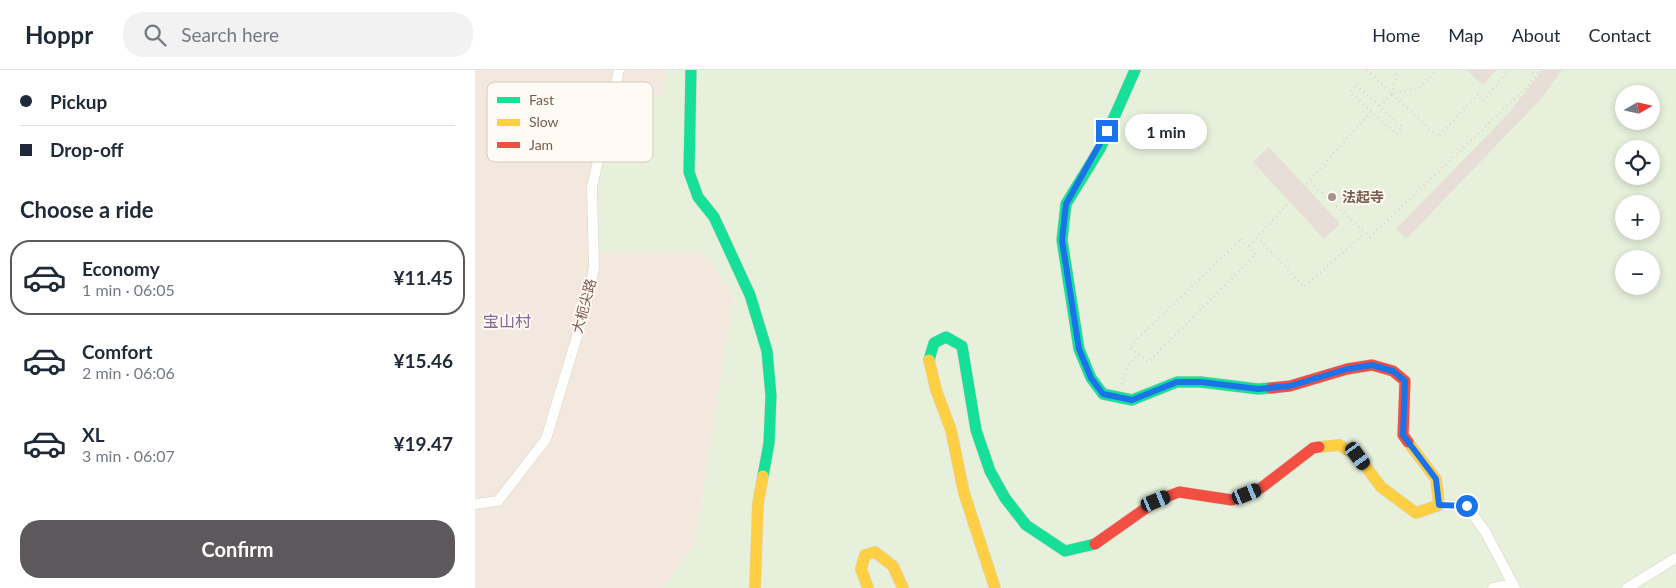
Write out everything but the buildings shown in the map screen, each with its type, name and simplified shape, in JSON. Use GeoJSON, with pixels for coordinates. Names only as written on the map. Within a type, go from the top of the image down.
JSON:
{"type":"FeatureCollection","features":[{"type":"Feature","properties":{"kind":"street"},"geometry":{"type":"LineString","coordinates":[[691,70],[689,172],[698,197],[714,217],[737,264],[750,295],[767,351],[771,396],[769,443],[758,503],[755,588]]}},
{"type":"Feature","properties":{"kind":"street"},"geometry":{"type":"LineString","coordinates":[[1135,70],[1101,147],[1066,204],[1062,240],[1079,349],[1091,378],[1103,394],[1132,400],[1177,382],[1201,382],[1258,389],[1290,386],[1347,369],[1372,365],[1393,371],[1405,381],[1403,435],[1436,479],[1439,505]]}},
{"type":"Feature","properties":{"kind":"street","name":"大枙尖路"},"geometry":{"type":"LineString","coordinates":[[475,504],[498,501],[546,439],[585,310],[594,268],[591,187],[597,162]]}},
{"type":"Feature","properties":{"kind":"street"},"geometry":{"type":"LineString","coordinates":[[995,588],[964,494],[951,430],[936,390],[928,357],[934,343],[946,337],[963,346],[976,430],[990,471],[1005,498],[1026,525],[1065,550],[1098,543],[1156,501],[1179,492],[1232,500],[1261,488],[1313,448],[1339,446],[1358,456],[1381,487],[1416,513],[1439,505],[1467,506],[1487,533],[1514,586],[1493,588]]}},
{"type":"Feature","properties":{"kind":"street"},"geometry":{"type":"LineString","coordinates":[[868,588],[861,569],[865,555],[875,552],[886,558],[899,572],[903,588]]}},
{"type":"Feature","properties":{"kind":"street"},"geometry":{"type":"LineString","coordinates":[[1627,588],[1676,558]]}},
{"type":"Feature","properties":{"kind":"path"},"geometry":{"type":"LineString","coordinates":[[1367,70],[1437,137],[1478,94],[1483,100],[1509,70]]}},
{"type":"Feature","properties":{"kind":"path"},"geometry":{"type":"LineString","coordinates":[[1392,94],[1398,70]]}},
{"type":"Feature","properties":{"kind":"path"},"geometry":{"type":"LineString","coordinates":[[1380,106],[1392,94],[1420,87],[1437,70]]}},
{"type":"Feature","properties":{"kind":"path"},"geometry":{"type":"LineString","coordinates":[[1527,70],[1535,76]]}},
{"type":"Feature","properties":{"kind":"path"},"geometry":{"type":"LineString","coordinates":[[1309,181],[1370,237],[1540,70]]}},
{"type":"Feature","properties":{"kind":"path"},"geometry":{"type":"LineString","coordinates":[[1356,85],[1402,127],[1396,134],[1371,112],[1350,92],[1356,85]]}},
{"type":"Feature","properties":{"kind":"path"},"geometry":{"type":"LineString","coordinates":[[1248,246],[1371,112]]}},
{"type":"Feature","properties":{"kind":"path"},"geometry":{"type":"LineString","coordinates":[[1257,237],[1303,287],[1365,233]]}},
{"type":"Feature","properties":{"kind":"path"},"geometry":{"type":"LineString","coordinates":[[1241,239],[1256,254],[1148,362],[1138,354],[1129,347],[1241,239]]}},
{"type":"Feature","properties":{"kind":"path"},"geometry":{"type":"LineString","coordinates":[[1118,397],[1128,365],[1138,354]]}},
{"type":"Feature","properties":{"kind":"shaded area"},"geometry":{"type":"Polygon","coordinates":[[[475,70],[666,70],[664,96],[653,96],[653,82],[487,82],[487,162],[601,162],[597,252],[704,252],[734,295],[695,543],[663,588],[475,588],[475,70]]]}},
{"type":"Feature","properties":{"kind":"green space"},"geometry":{"type":"Polygon","coordinates":[[[666,70],[1676,70],[1676,588],[663,588],[695,543],[734,295],[704,252],[597,252],[601,162],[653,162],[653,95],[663,96],[666,70]]]}},
{"type":"Feature","properties":{"kind":"traffic: fast"},"geometry":{"type":"LineString","coordinates":[[691,70],[689,172],[698,197],[714,217],[750,295],[767,351],[771,396],[769,443],[763,476]]}},
{"type":"Feature","properties":{"kind":"traffic: fast"},"geometry":{"type":"LineString","coordinates":[[1135,70],[1101,147],[1066,204],[1062,240],[1079,349],[1091,378],[1103,394],[1132,400],[1177,382],[1201,382],[1258,389],[1271,388]]}},
{"type":"Feature","properties":{"kind":"traffic: fast"},"geometry":{"type":"LineString","coordinates":[[929,360],[934,343],[946,337],[962,346],[976,430],[990,471],[1005,498],[1026,525],[1065,551],[1095,544]]}},
{"type":"Feature","properties":{"kind":"traffic: slow"},"geometry":{"type":"LineString","coordinates":[[929,360],[936,390],[951,430],[964,493],[995,588]]}},
{"type":"Feature","properties":{"kind":"traffic: slow"},"geometry":{"type":"LineString","coordinates":[[1319,447],[1339,445],[1358,456],[1381,487],[1416,513],[1439,505],[1436,479],[1408,442]]}},
{"type":"Feature","properties":{"kind":"traffic: slow"},"geometry":{"type":"LineString","coordinates":[[755,588],[758,503],[763,476]]}},
{"type":"Feature","properties":{"kind":"traffic: slow"},"geometry":{"type":"LineString","coordinates":[[868,588],[861,569],[865,555],[875,552],[893,566],[903,588]]}},
{"type":"Feature","properties":{"kind":"traffic: jam"},"geometry":{"type":"LineString","coordinates":[[1271,388],[1290,386],[1347,369],[1372,365],[1393,371],[1405,381],[1403,435],[1408,442]]}},
{"type":"Feature","properties":{"kind":"traffic: jam"},"geometry":{"type":"LineString","coordinates":[[1095,544],[1156,501],[1179,492],[1232,500],[1261,488],[1313,448],[1319,447]]}},
{"type":"Feature","properties":{"kind":"place","name":"法起寺"},"geometry":{"type":"Point","coordinates":[1332,197]}},
{"type":"Feature","properties":{"kind":"district","name":"宝山村"},"geometry":{"type":"Point","coordinates":[507,321]}},
{"type":"Feature","properties":{"kind":"route"},"geometry":{"type":"LineString","coordinates":[[1107,131],[1101,147],[1066,204],[1062,240],[1067,282],[1079,349],[1091,378],[1103,394],[1132,400],[1177,382],[1201,382],[1258,389],[1290,386],[1347,369],[1372,365],[1393,371],[1405,381],[1403,435],[1436,479],[1439,505],[1467,506]]}}]}
